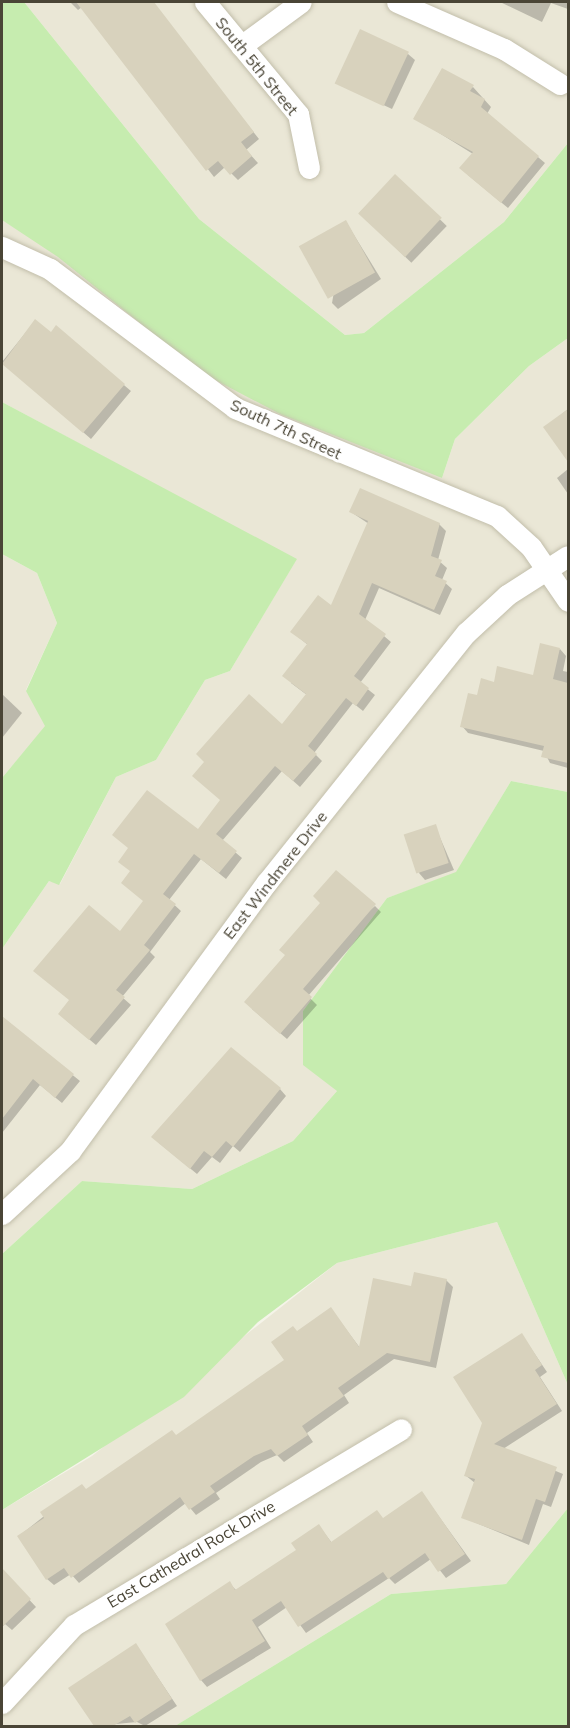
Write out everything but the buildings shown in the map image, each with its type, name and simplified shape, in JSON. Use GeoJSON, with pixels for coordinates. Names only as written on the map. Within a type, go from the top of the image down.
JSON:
{"type":"FeatureCollection","features":[{"type":"Feature","properties":{"kind":"street","name":"South 5th Street"},"geometry":{"type":"LineString","coordinates":[[205,2],[298,114],[309,168]]}},
{"type":"Feature","properties":{"kind":"street"},"geometry":{"type":"LineString","coordinates":[[241,46],[301,2]]}},
{"type":"Feature","properties":{"kind":"street"},"geometry":{"type":"LineString","coordinates":[[397,2],[504,49],[560,84]]}},
{"type":"Feature","properties":{"kind":"street","name":"South 7th Street"},"geometry":{"type":"LineString","coordinates":[[2,247],[50,269],[235,408],[497,516],[548,570],[568,601]]}},
{"type":"Feature","properties":{"kind":"street","name":"East Windmere Drive"},"geometry":{"type":"LineString","coordinates":[[2,1214],[70,1151],[267,882],[466,633],[507,595],[568,556]]}},
{"type":"Feature","properties":{"kind":"street","name":"East Cathedral Rock Drive"},"geometry":{"type":"LineString","coordinates":[[2,1703],[74,1625],[401,1430]]}},
{"type":"Feature","properties":{"kind":"shaded area"},"geometry":{"type":"Polygon","coordinates":[[[24,2],[568,2],[568,143],[504,222],[364,333],[345,335],[199,219],[24,2]]]}},
{"type":"Feature","properties":{"kind":"shaded area"},"geometry":{"type":"Polygon","coordinates":[[[2,220],[442,478],[455,439],[529,366],[568,338],[568,792],[511,781],[456,873],[387,898],[303,1011],[337,1091],[293,1141],[192,1189],[82,1181],[2,1254],[2,949],[49,881],[60,884],[116,777],[156,760],[205,680],[230,671],[296,560],[2,402],[2,220]]]}},
{"type":"Feature","properties":{"kind":"shaded area"},"geometry":{"type":"Polygon","coordinates":[[[2,554],[37,573],[57,623],[26,690],[46,726],[2,778],[2,554]]]}},
{"type":"Feature","properties":{"kind":"shaded area"},"geometry":{"type":"Polygon","coordinates":[[[497,1222],[568,1385],[568,1508],[506,1584],[391,1594],[175,1726],[2,1726],[2,1510],[92,1456],[337,1263],[497,1222]]]}},
{"type":"Feature","properties":{"kind":"green space"},"geometry":{"type":"Polygon","coordinates":[[[2,2],[24,2],[199,219],[345,335],[364,333],[504,222],[568,143],[568,338],[529,366],[455,439],[442,478],[280,414],[202,373],[58,257],[2,220],[2,2]]]}},
{"type":"Feature","properties":{"kind":"green space"},"geometry":{"type":"Polygon","coordinates":[[[2,402],[297,559],[230,671],[205,680],[156,760],[116,777],[59,885],[49,881],[2,949],[2,778],[45,726],[26,691],[57,623],[37,573],[2,554],[2,402]]]}},
{"type":"Feature","properties":{"kind":"green space"},"geometry":{"type":"Polygon","coordinates":[[[511,781],[568,792],[568,1385],[497,1222],[337,1263],[258,1322],[184,1397],[2,1510],[2,1254],[82,1181],[192,1189],[293,1141],[337,1091],[303,1065],[303,1011],[387,898],[456,872],[511,781]]]}},
{"type":"Feature","properties":{"kind":"green space"},"geometry":{"type":"Polygon","coordinates":[[[568,1508],[568,1726],[175,1726],[391,1594],[506,1584],[568,1508]]]}}]}
